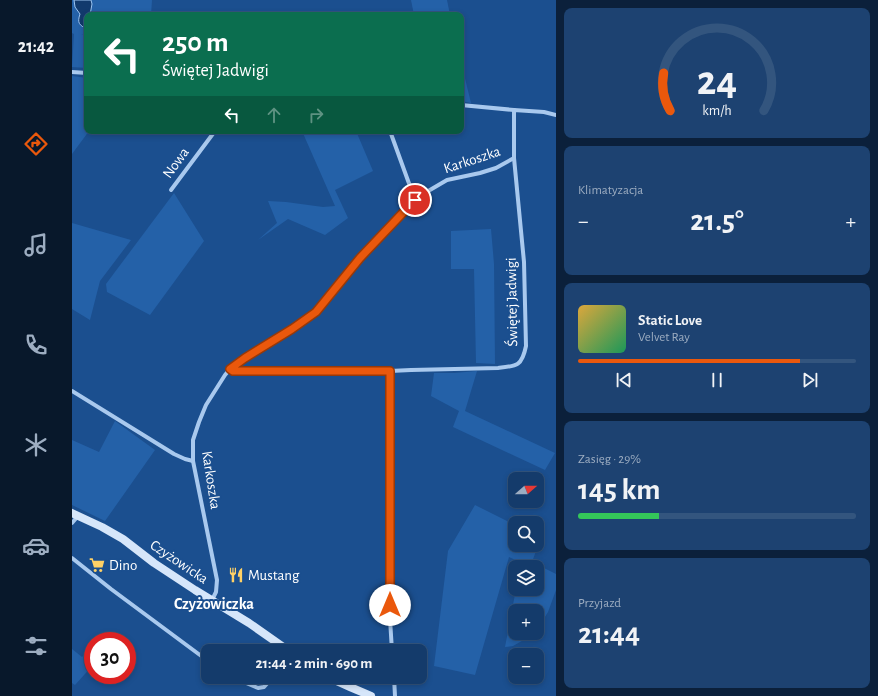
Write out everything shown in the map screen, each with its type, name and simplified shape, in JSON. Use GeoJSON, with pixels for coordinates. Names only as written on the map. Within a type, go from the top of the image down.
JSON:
{"type":"FeatureCollection","features":[{"type":"Feature","properties":{"kind":"street"},"geometry":{"type":"LineString","coordinates":[[72,72],[84,73]]}},
{"type":"Feature","properties":{"kind":"street"},"geometry":{"type":"LineString","coordinates":[[464,105],[544,112],[556,115]]}},
{"type":"Feature","properties":{"kind":"street","name":"Karkoszka"},"geometry":{"type":"LineString","coordinates":[[212,600],[216,592],[217,580],[193,461],[193,440],[206,405],[215,390],[230,369],[316,312],[360,258],[418,197],[447,180],[496,168],[514,158],[514,110]]}},
{"type":"Feature","properties":{"kind":"street","name":"Nowa"},"geometry":{"type":"LineString","coordinates":[[171,190],[213,134]]}},
{"type":"Feature","properties":{"kind":"street"},"geometry":{"type":"LineString","coordinates":[[391,134],[415,200]]}},
{"type":"Feature","properties":{"kind":"street","name":"Świętej Jadwigi"},"geometry":{"type":"LineString","coordinates":[[230,369],[233,371],[390,371],[510,367],[519,363],[524,356],[526,346],[524,262],[514,158]]}},
{"type":"Feature","properties":{"kind":"street"},"geometry":{"type":"LineString","coordinates":[[390,371],[390,619],[392,644]]}},
{"type":"Feature","properties":{"kind":"street"},"geometry":{"type":"LineString","coordinates":[[72,391],[174,454],[185,460],[193,461]]}},
{"type":"Feature","properties":{"kind":"street"},"geometry":{"type":"LineString","coordinates":[[72,523],[75,515]]}},
{"type":"Feature","properties":{"kind":"street","name":"Czyżowicka"},"geometry":{"type":"LineString","coordinates":[[75,515],[102,527],[122,539],[154,563],[249,623],[279,644]]}},
{"type":"Feature","properties":{"kind":"street"},"geometry":{"type":"LineString","coordinates":[[72,558],[201,656]]}},
{"type":"Feature","properties":{"kind":"street"},"geometry":{"type":"LineString","coordinates":[[249,684],[258,688],[264,687],[267,684]]}},
{"type":"Feature","properties":{"kind":"street"},"geometry":{"type":"LineString","coordinates":[[343,684],[371,696]]}},
{"type":"Feature","properties":{"kind":"street"},"geometry":{"type":"LineString","coordinates":[[394,684],[395,696]]}},
{"type":"Feature","properties":{"kind":"shaded area"},"geometry":{"type":"Polygon","coordinates":[[[72,0],[152,0],[151,12],[84,12],[84,34],[81,34],[84,34],[84,68],[72,67],[74,34],[72,33],[72,0]]]}},
{"type":"Feature","properties":{"kind":"shaded area"},"geometry":{"type":"Polygon","coordinates":[[[74,0],[91,0],[91,12],[84,12],[84,27],[79,23],[80,14],[75,7],[74,0]]]}},
{"type":"Feature","properties":{"kind":"shaded area"},"geometry":{"type":"Polygon","coordinates":[[[411,0],[447,0],[449,12],[413,12],[411,0]]]}},
{"type":"Feature","properties":{"kind":"shaded area"},"geometry":{"type":"Polygon","coordinates":[[[464,74],[471,103],[464,102],[464,74]]]}},
{"type":"Feature","properties":{"kind":"shaded area"},"geometry":{"type":"Polygon","coordinates":[[[72,76],[84,78],[84,134],[87,134],[72,154],[72,76]]]}},
{"type":"Feature","properties":{"kind":"shaded area"},"geometry":{"type":"Polygon","coordinates":[[[303,134],[357,134],[373,171],[335,190],[348,218],[325,235],[288,219],[258,240],[277,223],[268,201],[323,207],[335,206],[303,134]]]}},
{"type":"Feature","properties":{"kind":"shaded area"},"geometry":{"type":"Polygon","coordinates":[[[174,193],[204,241],[150,315],[107,292],[106,284],[174,193]]]}},
{"type":"Feature","properties":{"kind":"shaded area"},"geometry":{"type":"Polygon","coordinates":[[[72,223],[131,240],[100,281],[90,320],[72,309],[72,223]]]}},
{"type":"Feature","properties":{"kind":"shaded area"},"geometry":{"type":"Polygon","coordinates":[[[491,229],[494,264],[495,364],[476,363],[474,269],[451,269],[451,231],[491,229]]]}},
{"type":"Feature","properties":{"kind":"shaded area"},"geometry":{"type":"Polygon","coordinates":[[[477,371],[465,411],[555,453],[545,470],[453,427],[459,411],[431,396],[434,373],[477,371]]]}},
{"type":"Feature","properties":{"kind":"shaded area"},"geometry":{"type":"Polygon","coordinates":[[[115,421],[155,450],[105,521],[72,505],[72,440],[99,452],[115,421]]]}},
{"type":"Feature","properties":{"kind":"shaded area"},"geometry":{"type":"Polygon","coordinates":[[[475,505],[508,522],[508,552],[536,552],[533,560],[515,560],[509,557],[475,675],[434,666],[448,551],[475,505]]]}},
{"type":"Feature","properties":{"kind":"shaded area"},"geometry":{"type":"Polygon","coordinates":[[[544,568],[556,574],[556,590],[544,619],[544,604],[513,604],[515,596],[544,596],[544,568]]]}},
{"type":"Feature","properties":{"kind":"shaded area"},"geometry":{"type":"Polygon","coordinates":[[[508,631],[508,640],[524,640],[513,646],[505,647],[508,631]]]}},
{"type":"Feature","properties":{"kind":"shaded area"},"geometry":{"type":"Polygon","coordinates":[[[72,649],[82,657],[84,655],[84,675],[75,685],[72,683],[72,649]]]}},
{"type":"Feature","properties":{"kind":"place","name":"Dino"},"geometry":{"type":"Point","coordinates":[97,565]}},
{"type":"Feature","properties":{"kind":"place","name":"Mustang"},"geometry":{"type":"Point","coordinates":[236,575]}},
{"type":"Feature","properties":{"kind":"district","name":"Czyżowiczka"},"geometry":{"type":"Point","coordinates":[214,604]}},
{"type":"Feature","properties":{"kind":"route"},"geometry":{"type":"LineString","coordinates":[[390,605],[390,371],[233,371],[230,369],[316,312],[360,258],[415,200]]}}]}
